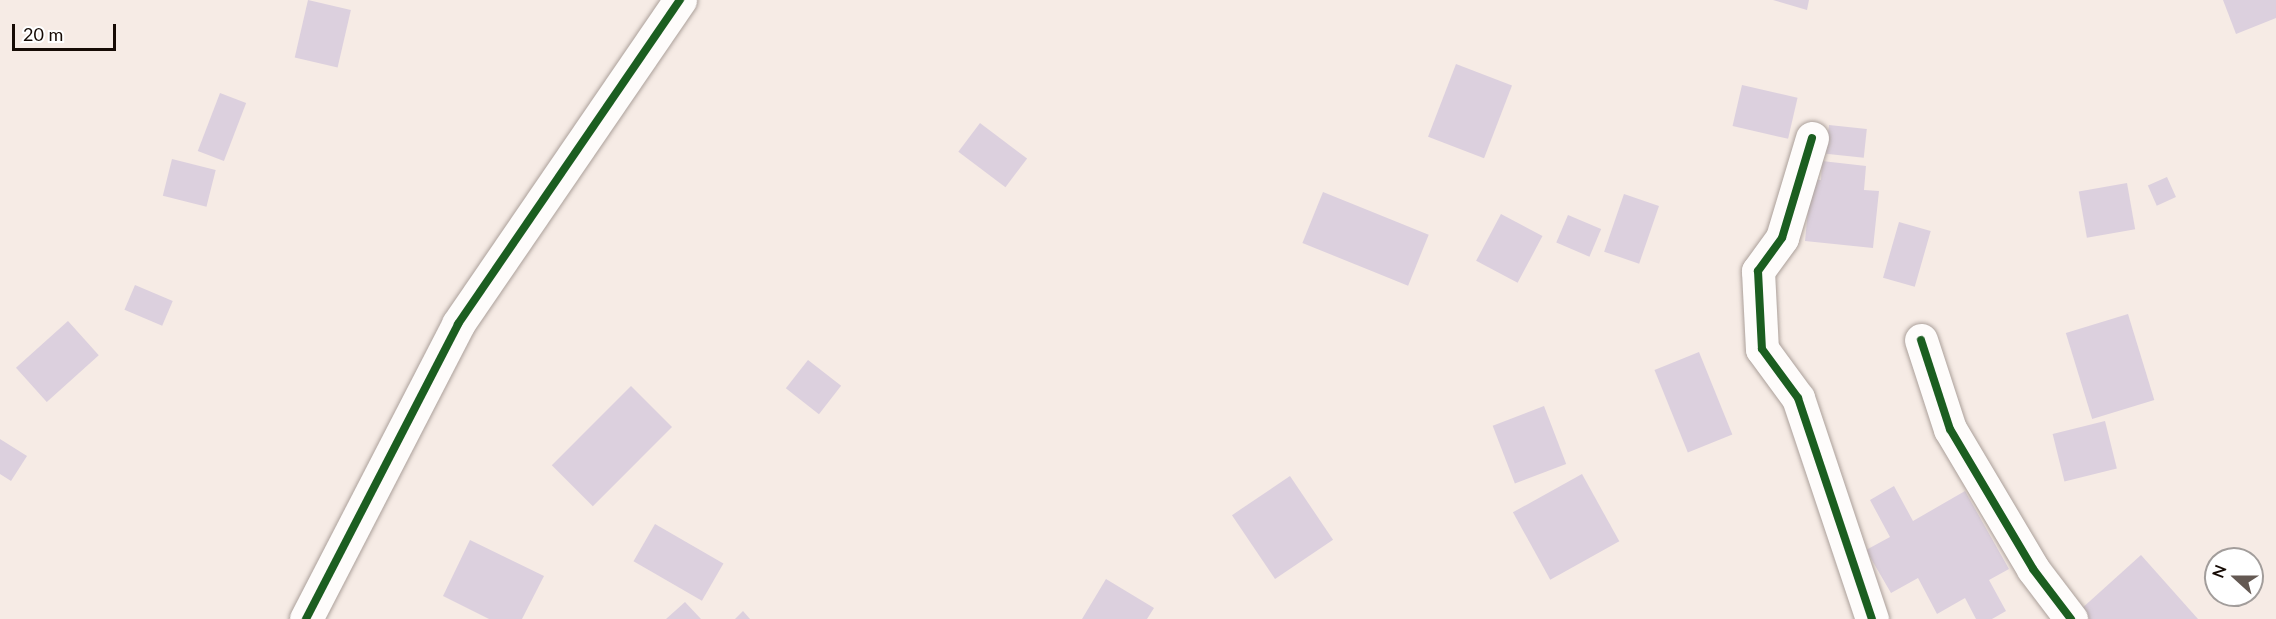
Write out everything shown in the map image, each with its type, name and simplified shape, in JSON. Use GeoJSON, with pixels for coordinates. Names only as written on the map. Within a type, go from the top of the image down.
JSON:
{"type":"FeatureCollection","features":[{"type":"Feature","properties":{"kind":"street"},"geometry":{"type":"LineString","coordinates":[[306,619],[458,324],[680,0]]}},
{"type":"Feature","properties":{"kind":"street"},"geometry":{"type":"LineString","coordinates":[[1812,138],[1782,238],[1758,271],[1762,349],[1798,398],[1872,619]]}},
{"type":"Feature","properties":{"kind":"street"},"geometry":{"type":"LineString","coordinates":[[1921,340],[1950,429],[2033,568],[2071,619]]}},
{"type":"Feature","properties":{"kind":"building"},"geometry":{"type":"Polygon","coordinates":[[[308,0],[351,10],[338,67],[295,57],[308,0]]]}},
{"type":"Feature","properties":{"kind":"building"},"geometry":{"type":"Polygon","coordinates":[[[1773,0],[1809,0],[1807,10],[1773,0]]]}},
{"type":"Feature","properties":{"kind":"building"},"geometry":{"type":"Polygon","coordinates":[[[2223,0],[2276,0],[2276,18],[2236,34],[2223,0]]]}},
{"type":"Feature","properties":{"kind":"building"},"geometry":{"type":"Polygon","coordinates":[[[1456,64],[1512,86],[1484,158],[1428,137],[1456,64]]]}},
{"type":"Feature","properties":{"kind":"building"},"geometry":{"type":"Polygon","coordinates":[[[1742,85],[1798,98],[1788,139],[1733,126],[1742,85]]]}},
{"type":"Feature","properties":{"kind":"building"},"geometry":{"type":"Polygon","coordinates":[[[220,93],[246,103],[224,161],[198,151],[220,93]]]}},
{"type":"Feature","properties":{"kind":"building"},"geometry":{"type":"Polygon","coordinates":[[[980,123],[1027,159],[1005,187],[958,152],[980,123]]]}},
{"type":"Feature","properties":{"kind":"building"},"geometry":{"type":"Polygon","coordinates":[[[1829,125],[1867,129],[1864,158],[1826,154],[1829,125]]]}},
{"type":"Feature","properties":{"kind":"building"},"geometry":{"type":"Polygon","coordinates":[[[172,159],[216,170],[206,207],[163,196],[172,159]]]}},
{"type":"Feature","properties":{"kind":"building"},"geometry":{"type":"Polygon","coordinates":[[[1822,161],[1866,166],[1864,190],[1879,191],[1873,248],[1805,241],[1811,179],[1821,180],[1822,161]]]}},
{"type":"Feature","properties":{"kind":"building"},"geometry":{"type":"Polygon","coordinates":[[[2167,177],[2176,197],[2157,206],[2148,186],[2167,177]]]}},
{"type":"Feature","properties":{"kind":"building"},"geometry":{"type":"Polygon","coordinates":[[[2127,183],[2135,229],[2087,238],[2079,192],[2127,183]]]}},
{"type":"Feature","properties":{"kind":"building"},"geometry":{"type":"Polygon","coordinates":[[[1323,192],[1429,235],[1408,286],[1302,243],[1323,192]]]}},
{"type":"Feature","properties":{"kind":"building"},"geometry":{"type":"Polygon","coordinates":[[[1624,194],[1659,206],[1639,264],[1604,252],[1624,194]]]}},
{"type":"Feature","properties":{"kind":"building"},"geometry":{"type":"Polygon","coordinates":[[[1501,214],[1542,236],[1518,283],[1476,261],[1501,214]]]}},
{"type":"Feature","properties":{"kind":"building"},"geometry":{"type":"Polygon","coordinates":[[[1568,215],[1601,229],[1589,257],[1556,243],[1568,215]]]}},
{"type":"Feature","properties":{"kind":"building"},"geometry":{"type":"Polygon","coordinates":[[[1899,222],[1931,231],[1915,287],[1883,278],[1899,222]]]}},
{"type":"Feature","properties":{"kind":"building"},"geometry":{"type":"Polygon","coordinates":[[[135,285],[173,301],[162,326],[124,310],[135,285]]]}},
{"type":"Feature","properties":{"kind":"building"},"geometry":{"type":"Polygon","coordinates":[[[2128,314],[2154,400],[2092,419],[2066,333],[2128,314]]]}},
{"type":"Feature","properties":{"kind":"building"},"geometry":{"type":"Polygon","coordinates":[[[68,321],[99,355],[47,402],[16,368],[68,321]]]}},
{"type":"Feature","properties":{"kind":"building"},"geometry":{"type":"Polygon","coordinates":[[[1699,352],[1732,435],[1688,453],[1654,370],[1699,352]]]}},
{"type":"Feature","properties":{"kind":"building"},"geometry":{"type":"Polygon","coordinates":[[[808,360],[841,386],[819,414],[786,388],[808,360]]]}},
{"type":"Feature","properties":{"kind":"building"},"geometry":{"type":"Polygon","coordinates":[[[631,386],[672,427],[593,506],[552,465],[631,386]]]}},
{"type":"Feature","properties":{"kind":"building"},"geometry":{"type":"Polygon","coordinates":[[[1544,406],[1566,464],[1515,484],[1493,426],[1544,406]]]}},
{"type":"Feature","properties":{"kind":"building"},"geometry":{"type":"Polygon","coordinates":[[[2105,421],[2117,469],[2064,482],[2053,434],[2105,421]]]}},
{"type":"Feature","properties":{"kind":"building"},"geometry":{"type":"Polygon","coordinates":[[[0,439],[27,456],[11,481],[0,474],[0,439]]]}},
{"type":"Feature","properties":{"kind":"building"},"geometry":{"type":"Polygon","coordinates":[[[1582,474],[1619,541],[1550,580],[1513,512],[1582,474]]]}},
{"type":"Feature","properties":{"kind":"building"},"geometry":{"type":"Polygon","coordinates":[[[1290,476],[1333,540],[1275,579],[1232,515],[1290,476]]]}},
{"type":"Feature","properties":{"kind":"building"},"geometry":{"type":"Polygon","coordinates":[[[1894,486],[1913,521],[1965,491],[2009,569],[1989,580],[2006,611],[1992,619],[1976,619],[1965,598],[1937,614],[1918,578],[1891,593],[1866,550],[1890,537],[1870,500],[1894,486]]]}},
{"type":"Feature","properties":{"kind":"building"},"geometry":{"type":"Polygon","coordinates":[[[655,524],[723,564],[702,601],[634,561],[655,524]]]}},
{"type":"Feature","properties":{"kind":"building"},"geometry":{"type":"Polygon","coordinates":[[[470,540],[544,576],[522,619],[489,619],[443,596],[470,540]]]}},
{"type":"Feature","properties":{"kind":"building"},"geometry":{"type":"Polygon","coordinates":[[[2141,555],[2198,619],[2088,619],[2080,610],[2141,555]]]}},
{"type":"Feature","properties":{"kind":"building"},"geometry":{"type":"Polygon","coordinates":[[[1106,579],[1154,608],[1147,619],[1082,619],[1106,579]]]}},
{"type":"Feature","properties":{"kind":"building"},"geometry":{"type":"Polygon","coordinates":[[[685,602],[701,619],[666,619],[685,602]]]}},
{"type":"Feature","properties":{"kind":"building"},"geometry":{"type":"Polygon","coordinates":[[[743,611],[750,619],[735,619],[743,611]]]}},
{"type":"Feature","properties":{"kind":"cycle path"},"geometry":{"type":"LineString","coordinates":[[306,619],[458,324],[680,0]]}},
{"type":"Feature","properties":{"kind":"cycle path"},"geometry":{"type":"LineString","coordinates":[[1812,138],[1782,238],[1758,271],[1762,349],[1798,398],[1872,619]]}},
{"type":"Feature","properties":{"kind":"cycle path"},"geometry":{"type":"LineString","coordinates":[[1921,340],[1950,429],[2033,569],[2071,619]]}}]}
